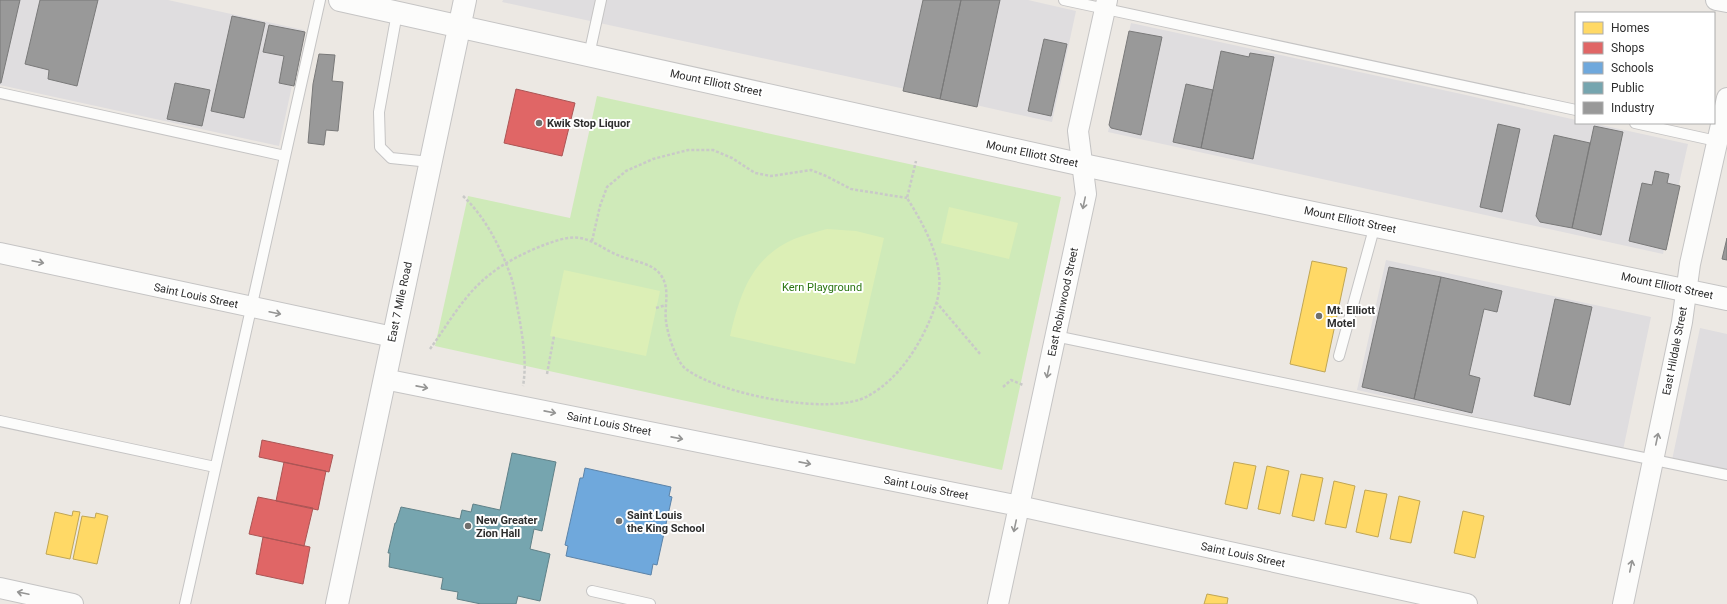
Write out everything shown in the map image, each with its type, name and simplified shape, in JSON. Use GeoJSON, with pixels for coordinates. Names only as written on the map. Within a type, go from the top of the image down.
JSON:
{"type":"FeatureCollection","features":[{"type":"Feature","properties":{"kind":"street","name":"Mount Elliott Street"},"geometry":{"type":"LineString","coordinates":[[340,0],[1083,165],[1727,299]]}},
{"type":"Feature","properties":{"kind":"street","name":"East 7 Mile Road"},"geometry":{"type":"LineString","coordinates":[[337,604],[392,337],[465,0]]}},
{"type":"Feature","properties":{"kind":"street"},"geometry":{"type":"LineString","coordinates":[[1716,0],[1727,2]]}},
{"type":"Feature","properties":{"kind":"street","name":"East Robinwood Street"},"geometry":{"type":"LineString","coordinates":[[998,604],[1086,194],[1078,131],[1106,4]]}},
{"type":"Feature","properties":{"kind":"street","name":"East Hildale Street"},"geometry":{"type":"LineString","coordinates":[[1623,604],[1682,322],[1690,264],[1722,142],[1727,98]]}},
{"type":"Feature","properties":{"kind":"street","name":"Saint Louis Street"},"geometry":{"type":"LineString","coordinates":[[0,253],[392,337]]}},
{"type":"Feature","properties":{"kind":"street","name":"Saint Louis Street"},"geometry":{"type":"LineString","coordinates":[[384,380],[1019,506],[1467,604]]}},
{"type":"Feature","properties":{"kind":"street"},"geometry":{"type":"LineString","coordinates":[[0,588],[73,604]]}},
{"type":"Feature","properties":{"kind":"lane"},"geometry":{"type":"LineString","coordinates":[[185,604],[320,0]]}},
{"type":"Feature","properties":{"kind":"lane"},"geometry":{"type":"LineString","coordinates":[[588,55],[602,0]]}},
{"type":"Feature","properties":{"kind":"lane"},"geometry":{"type":"LineString","coordinates":[[1064,0],[1106,4],[1575,110]]}},
{"type":"Feature","properties":{"kind":"lane"},"geometry":{"type":"LineString","coordinates":[[397,13],[379,112],[380,147],[391,158],[430,162]]}},
{"type":"Feature","properties":{"kind":"lane"},"geometry":{"type":"LineString","coordinates":[[0,93],[285,156]]}},
{"type":"Feature","properties":{"kind":"lane"},"geometry":{"type":"LineString","coordinates":[[1640,124],[1722,142]]}},
{"type":"Feature","properties":{"kind":"lane"},"geometry":{"type":"LineString","coordinates":[[1339,356],[1375,226]]}},
{"type":"Feature","properties":{"kind":"lane"},"geometry":{"type":"LineString","coordinates":[[1055,336],[1727,475]]}},
{"type":"Feature","properties":{"kind":"lane"},"geometry":{"type":"LineString","coordinates":[[0,421],[215,467]]}},
{"type":"Feature","properties":{"kind":"lane"},"geometry":{"type":"LineString","coordinates":[[592,591],[650,604]]}},
{"type":"Feature","properties":{"kind":"path"},"geometry":{"type":"LineString","coordinates":[[592,241],[606,187],[626,171],[652,158],[688,150],[713,150],[732,158],[756,173],[771,176],[811,170],[850,189],[907,198]]}},
{"type":"Feature","properties":{"kind":"path"},"geometry":{"type":"LineString","coordinates":[[430,348],[456,311],[478,285],[506,264],[534,249],[560,239],[578,238],[592,241],[603,249],[644,264],[659,273],[667,287],[666,321],[674,350],[684,368],[707,381],[727,389],[761,398],[840,404],[866,398],[884,386],[898,372],[917,345],[931,319],[940,293],[938,272],[933,248],[921,220],[907,198],[916,161]]}},
{"type":"Feature","properties":{"kind":"path"},"geometry":{"type":"LineString","coordinates":[[463,196],[476,208],[496,243],[510,275],[522,331],[526,369],[519,406]]}},
{"type":"Feature","properties":{"kind":"path"},"geometry":{"type":"LineString","coordinates":[[936,302],[981,355]]}},
{"type":"Feature","properties":{"kind":"path"},"geometry":{"type":"LineString","coordinates":[[656,308],[666,305]]}},
{"type":"Feature","properties":{"kind":"path"},"geometry":{"type":"LineString","coordinates":[[547,374],[554,336]]}},
{"type":"Feature","properties":{"kind":"path"},"geometry":{"type":"LineString","coordinates":[[1003,387],[1010,380],[1023,385]]}},
{"type":"Feature","properties":{"kind":"shaded area"},"geometry":{"type":"Polygon","coordinates":[[[0,0],[168,0],[304,30],[279,146],[0,85],[0,0]]]}},
{"type":"Feature","properties":{"kind":"shaded area"},"geometry":{"type":"Polygon","coordinates":[[[503,0],[1028,0],[1076,11],[1052,122],[502,2],[503,0]]]}},
{"type":"Feature","properties":{"kind":"shaded area"},"geometry":{"type":"Polygon","coordinates":[[[1131,23],[1575,120],[1575,124],[1597,124],[1688,144],[1663,254],[1108,132],[1131,23]]]}},
{"type":"Feature","properties":{"kind":"shaded area"},"geometry":{"type":"Polygon","coordinates":[[[1386,260],[1651,317],[1623,450],[1357,390],[1386,260]]]}},
{"type":"Feature","properties":{"kind":"shaded area"},"geometry":{"type":"Polygon","coordinates":[[[1700,328],[1727,334],[1727,472],[1672,460],[1700,328]]]}},
{"type":"Feature","properties":{"kind":"green space","name":"Kern Playground"},"geometry":{"type":"Polygon","coordinates":[[[597,96],[1061,197],[1002,470],[435,346],[468,196],[570,218],[597,96]]]}},
{"type":"Feature","properties":{"kind":"green space"},"geometry":{"type":"Polygon","coordinates":[[[949,207],[1018,223],[1009,259],[941,243],[949,207]]]}},
{"type":"Feature","properties":{"kind":"green space"},"geometry":{"type":"Polygon","coordinates":[[[827,229],[856,231],[884,238],[855,364],[730,336],[743,292],[757,267],[767,256],[779,247],[794,239],[827,229]]]}},
{"type":"Feature","properties":{"kind":"green space"},"geometry":{"type":"Polygon","coordinates":[[[564,270],[660,291],[646,356],[550,336],[564,270]]]}},
{"type":"Feature","properties":{"kind":"building: Homes","name":"Mt. Elliott Motel"},"geometry":{"type":"Polygon","coordinates":[[[1312,261],[1347,268],[1325,372],[1290,364],[1312,261]]]}},
{"type":"Feature","properties":{"kind":"building: Homes"},"geometry":{"type":"Polygon","coordinates":[[[1234,462],[1256,466],[1247,509],[1225,504],[1234,462]]]}},
{"type":"Feature","properties":{"kind":"building: Homes"},"geometry":{"type":"Polygon","coordinates":[[[1267,466],[1289,471],[1280,514],[1258,509],[1267,466]]]}},
{"type":"Feature","properties":{"kind":"building: Homes"},"geometry":{"type":"Polygon","coordinates":[[[1301,474],[1323,478],[1314,521],[1292,516],[1301,474]]]}},
{"type":"Feature","properties":{"kind":"building: Homes"},"geometry":{"type":"Polygon","coordinates":[[[1334,481],[1355,486],[1346,528],[1325,524],[1334,481]]]}},
{"type":"Feature","properties":{"kind":"building: Homes"},"geometry":{"type":"Polygon","coordinates":[[[1365,490],[1387,494],[1378,537],[1356,532],[1365,490]]]}},
{"type":"Feature","properties":{"kind":"building: Homes"},"geometry":{"type":"Polygon","coordinates":[[[1399,496],[1420,501],[1411,543],[1390,539],[1399,496]]]}},
{"type":"Feature","properties":{"kind":"building: Homes"},"geometry":{"type":"Polygon","coordinates":[[[73,511],[80,512],[70,559],[46,554],[55,512],[72,516],[73,511]]]}},
{"type":"Feature","properties":{"kind":"building: Homes"},"geometry":{"type":"Polygon","coordinates":[[[1463,511],[1484,516],[1475,558],[1454,553],[1463,511]]]}},
{"type":"Feature","properties":{"kind":"building: Homes"},"geometry":{"type":"Polygon","coordinates":[[[96,513],[108,516],[97,564],[73,559],[82,516],[95,518],[96,513]]]}},
{"type":"Feature","properties":{"kind":"building: Homes"},"geometry":{"type":"Polygon","coordinates":[[[1207,594],[1228,598],[1227,604],[1204,604],[1207,594]]]}},
{"type":"Feature","properties":{"kind":"building: Shops"},"geometry":{"type":"Polygon","coordinates":[[[516,89],[575,103],[562,156],[504,143],[516,89]]]}},
{"type":"Feature","properties":{"kind":"building: Shops"},"geometry":{"type":"Polygon","coordinates":[[[262,440],[333,455],[329,472],[259,457],[262,440]]]}},
{"type":"Feature","properties":{"kind":"building: Shops"},"geometry":{"type":"Polygon","coordinates":[[[284,462],[326,471],[318,510],[276,501],[284,462]]]}},
{"type":"Feature","properties":{"kind":"building: Shops"},"geometry":{"type":"Polygon","coordinates":[[[258,497],[313,508],[304,546],[249,534],[258,497]]]}},
{"type":"Feature","properties":{"kind":"building: Shops"},"geometry":{"type":"Polygon","coordinates":[[[263,537],[310,547],[303,584],[256,574],[263,537]]]}},
{"type":"Feature","properties":{"kind":"building: Schools","name":"Saint Louis the King School"},"geometry":{"type":"Polygon","coordinates":[[[585,468],[671,487],[669,496],[672,497],[657,565],[653,564],[651,575],[566,556],[568,546],[565,545],[580,478],[583,478],[585,468]]]}},
{"type":"Feature","properties":{"kind":"building: Public","name":"New Greater Zion Hall"},"geometry":{"type":"Polygon","coordinates":[[[512,453],[556,462],[542,531],[534,529],[530,549],[550,554],[540,601],[518,596],[516,604],[481,604],[457,599],[458,592],[441,589],[443,578],[389,567],[390,553],[388,553],[395,523],[401,507],[460,519],[462,510],[471,512],[473,504],[500,510],[512,453]]]}},
{"type":"Feature","properties":{"kind":"building: Industry"},"geometry":{"type":"Polygon","coordinates":[[[0,0],[20,0],[1,83],[0,83],[0,0]]]}},
{"type":"Feature","properties":{"kind":"building: Industry"},"geometry":{"type":"Polygon","coordinates":[[[40,0],[98,0],[77,86],[48,79],[49,70],[25,64],[40,0]]]}},
{"type":"Feature","properties":{"kind":"building: Industry"},"geometry":{"type":"Polygon","coordinates":[[[923,0],[961,0],[940,99],[903,91],[923,0]]]}},
{"type":"Feature","properties":{"kind":"building: Industry"},"geometry":{"type":"Polygon","coordinates":[[[961,0],[1000,0],[977,107],[940,99],[961,0]]]}},
{"type":"Feature","properties":{"kind":"building: Industry"},"geometry":{"type":"Polygon","coordinates":[[[232,16],[265,23],[244,118],[211,111],[232,16]]]}},
{"type":"Feature","properties":{"kind":"building: Industry"},"geometry":{"type":"Polygon","coordinates":[[[269,25],[305,32],[294,86],[279,83],[284,56],[263,52],[269,25]]]}},
{"type":"Feature","properties":{"kind":"building: Industry"},"geometry":{"type":"Polygon","coordinates":[[[1129,31],[1162,37],[1141,135],[1111,128],[1109,125],[1129,31]]]}},
{"type":"Feature","properties":{"kind":"building: Industry"},"geometry":{"type":"Polygon","coordinates":[[[1044,39],[1067,44],[1051,116],[1028,111],[1044,39]]]}},
{"type":"Feature","properties":{"kind":"building: Industry"},"geometry":{"type":"Polygon","coordinates":[[[1221,51],[1249,57],[1250,53],[1274,57],[1253,159],[1201,148],[1221,51]]]}},
{"type":"Feature","properties":{"kind":"building: Industry"},"geometry":{"type":"Polygon","coordinates":[[[319,54],[335,55],[332,81],[343,82],[338,131],[326,130],[324,145],[308,143],[313,84],[319,54]]]}},
{"type":"Feature","properties":{"kind":"building: Industry"},"geometry":{"type":"Polygon","coordinates":[[[175,83],[210,90],[202,126],[167,119],[175,83]]]}},
{"type":"Feature","properties":{"kind":"building: Industry"},"geometry":{"type":"Polygon","coordinates":[[[1186,84],[1213,90],[1201,148],[1173,142],[1186,84]]]}},
{"type":"Feature","properties":{"kind":"building: Industry"},"geometry":{"type":"Polygon","coordinates":[[[1498,124],[1520,129],[1502,212],[1480,207],[1498,124]]]}},
{"type":"Feature","properties":{"kind":"building: Industry"},"geometry":{"type":"Polygon","coordinates":[[[1594,126],[1623,132],[1601,235],[1572,228],[1594,126]]]}},
{"type":"Feature","properties":{"kind":"building: Industry"},"geometry":{"type":"Polygon","coordinates":[[[1554,135],[1590,143],[1572,228],[1540,222],[1536,216],[1554,135]]]}},
{"type":"Feature","properties":{"kind":"building: Industry"},"geometry":{"type":"Polygon","coordinates":[[[1655,171],[1669,174],[1667,183],[1680,186],[1666,250],[1629,241],[1642,183],[1652,185],[1655,171]]]}},
{"type":"Feature","properties":{"kind":"building: Industry"},"geometry":{"type":"Polygon","coordinates":[[[1727,238],[1727,260],[1722,259],[1727,238]]]}},
{"type":"Feature","properties":{"kind":"building: Industry"},"geometry":{"type":"Polygon","coordinates":[[[1389,267],[1441,277],[1414,399],[1362,387],[1389,267]]]}},
{"type":"Feature","properties":{"kind":"building: Industry"},"geometry":{"type":"Polygon","coordinates":[[[1441,277],[1502,291],[1497,312],[1484,309],[1469,375],[1480,378],[1472,413],[1414,399],[1441,277]]]}},
{"type":"Feature","properties":{"kind":"building: Industry"},"geometry":{"type":"Polygon","coordinates":[[[1555,299],[1592,307],[1570,405],[1534,396],[1555,299]]]}},
{"type":"Feature","properties":{"kind":"place","name":"Kwik Stop Liquor"},"geometry":{"type":"Point","coordinates":[539,123]}},
{"type":"Feature","properties":{"kind":"place","name":"Mt. Elliott Motel"},"geometry":{"type":"Point","coordinates":[1319,316]}},
{"type":"Feature","properties":{"kind":"place","name":"Saint Louis the King School"},"geometry":{"type":"Point","coordinates":[619,521]}},
{"type":"Feature","properties":{"kind":"place","name":"New Greater Zion Hall"},"geometry":{"type":"Point","coordinates":[468,526]}}]}
